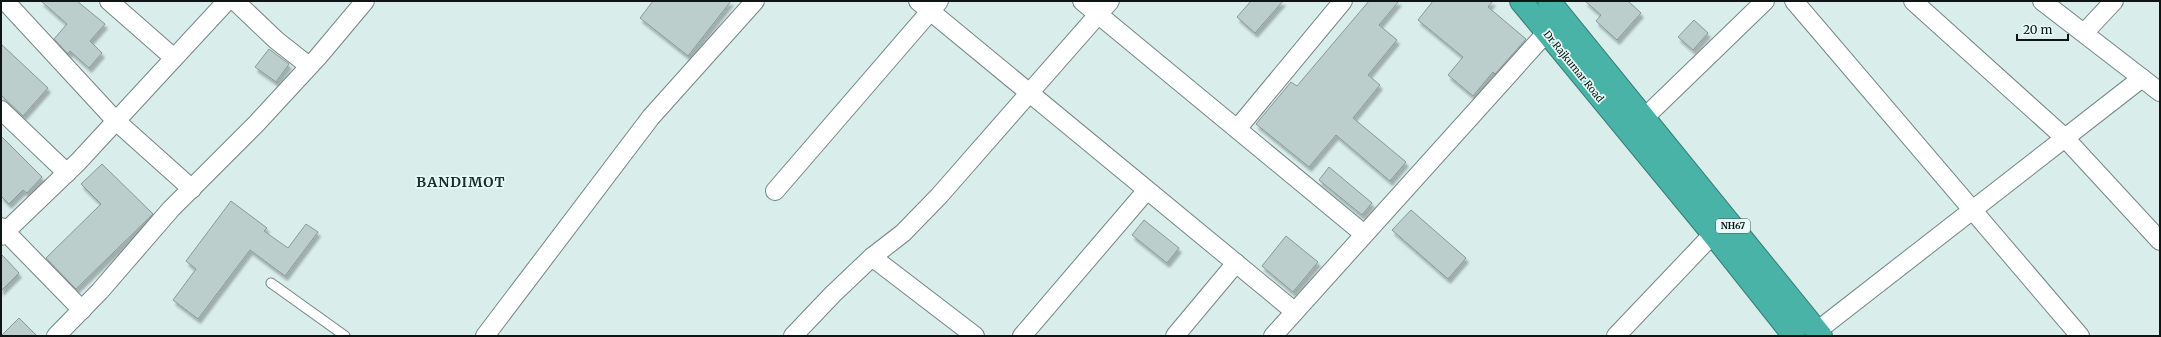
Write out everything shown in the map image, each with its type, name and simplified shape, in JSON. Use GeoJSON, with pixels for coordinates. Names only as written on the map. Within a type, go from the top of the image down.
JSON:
{"type":"FeatureCollection","features":[{"type":"Feature","properties":{"kind":"highway","name":"Dr Rajkumar Road"},"geometry":{"type":"LineString","coordinates":[[1521,1],[1713,234]]}},
{"type":"Feature","properties":{"kind":"highway","name":"Dr Rajkumar Road"},"geometry":{"type":"LineString","coordinates":[[1549,1],[1644,118]]}},
{"type":"Feature","properties":{"kind":"highway","name":"NH67"},"geometry":{"type":"LineString","coordinates":[[1644,118],[1819,333]]}},
{"type":"Feature","properties":{"kind":"highway","name":"NH67"},"geometry":{"type":"LineString","coordinates":[[1713,234],[1794,336]]}},
{"type":"Feature","properties":{"kind":"street"},"geometry":{"type":"LineString","coordinates":[[4,1],[116,121],[192,189]]}},
{"type":"Feature","properties":{"kind":"street"},"geometry":{"type":"LineString","coordinates":[[109,1],[174,58]]}},
{"type":"Feature","properties":{"kind":"street"},"geometry":{"type":"LineString","coordinates":[[82,310],[2,231],[67,173],[227,1]]}},
{"type":"Feature","properties":{"kind":"street"},"geometry":{"type":"LineString","coordinates":[[235,1],[276,40],[309,66]]}},
{"type":"Feature","properties":{"kind":"street"},"geometry":{"type":"LineString","coordinates":[[56,336],[82,310],[192,189],[257,123],[365,1]]}},
{"type":"Feature","properties":{"kind":"street"},"geometry":{"type":"LineString","coordinates":[[485,336],[651,118],[755,1]]}},
{"type":"Feature","properties":{"kind":"street"},"geometry":{"type":"LineString","coordinates":[[1082,1],[1104,8],[1237,130],[1364,234]]}},
{"type":"Feature","properties":{"kind":"street"},"geometry":{"type":"LineString","coordinates":[[1237,130],[1343,1]]}},
{"type":"Feature","properties":{"kind":"street"},"geometry":{"type":"LineString","coordinates":[[1644,118],[1765,1]]}},
{"type":"Feature","properties":{"kind":"street"},"geometry":{"type":"LineString","coordinates":[[1794,1],[2080,336]]}},
{"type":"Feature","properties":{"kind":"street"},"geometry":{"type":"LineString","coordinates":[[1913,1],[2065,138],[2160,241]]}},
{"type":"Feature","properties":{"kind":"street"},"geometry":{"type":"LineString","coordinates":[[2042,1],[2160,92]]}},
{"type":"Feature","properties":{"kind":"street"},"geometry":{"type":"LineString","coordinates":[[2084,33],[2114,1]]}},
{"type":"Feature","properties":{"kind":"street"},"geometry":{"type":"LineString","coordinates":[[775,191],[929,4],[1029,92],[1294,311]]}},
{"type":"Feature","properties":{"kind":"street"},"geometry":{"type":"LineString","coordinates":[[793,336],[833,294],[872,257],[903,233],[934,201],[1104,8]]}},
{"type":"Feature","properties":{"kind":"street"},"geometry":{"type":"LineString","coordinates":[[1280,334],[1294,311],[1546,33]]}},
{"type":"Feature","properties":{"kind":"street"},"geometry":{"type":"LineString","coordinates":[[1819,333],[1972,210],[2142,78]]}},
{"type":"Feature","properties":{"kind":"street"},"geometry":{"type":"LineString","coordinates":[[1,110],[67,173]]}},
{"type":"Feature","properties":{"kind":"street"},"geometry":{"type":"LineString","coordinates":[[1022,336],[1147,190]]}},
{"type":"Feature","properties":{"kind":"street"},"geometry":{"type":"LineString","coordinates":[[1616,336],[1713,234]]}},
{"type":"Feature","properties":{"kind":"street"},"geometry":{"type":"LineString","coordinates":[[872,257],[975,336]]}},
{"type":"Feature","properties":{"kind":"street"},"geometry":{"type":"LineString","coordinates":[[1175,336],[1236,263]]}},
{"type":"Feature","properties":{"kind":"lane"},"geometry":{"type":"LineString","coordinates":[[271,283],[345,336]]}},
{"type":"Feature","properties":{"kind":"building"},"geometry":{"type":"Polygon","coordinates":[[[41,1],[77,1],[105,24],[90,41],[102,53],[89,68],[70,51],[68,54],[54,39],[67,24],[41,1]]]}},
{"type":"Feature","properties":{"kind":"building"},"geometry":{"type":"Polygon","coordinates":[[[653,1],[731,1],[688,56],[640,18],[653,1]]]}},
{"type":"Feature","properties":{"kind":"building"},"geometry":{"type":"Polygon","coordinates":[[[1251,1],[1283,1],[1255,33],[1237,17],[1251,1]]]}},
{"type":"Feature","properties":{"kind":"building"},"geometry":{"type":"Polygon","coordinates":[[[1369,1],[1399,1],[1379,25],[1397,40],[1368,75],[1380,85],[1353,118],[1406,162],[1390,181],[1336,135],[1309,167],[1256,124],[1291,82],[1297,86],[1369,1]]]}},
{"type":"Feature","properties":{"kind":"building"},"geometry":{"type":"Polygon","coordinates":[[[1433,1],[1493,1],[1488,7],[1526,39],[1495,74],[1493,72],[1473,96],[1448,75],[1463,57],[1418,20],[1433,1]]]}},
{"type":"Feature","properties":{"kind":"building"},"geometry":{"type":"Polygon","coordinates":[[[1585,1],[1628,1],[1641,13],[1617,40],[1596,21],[1601,15],[1585,1]]]}},
{"type":"Feature","properties":{"kind":"building"},"geometry":{"type":"Polygon","coordinates":[[[1694,20],[1708,33],[1693,50],[1678,37],[1694,20]]]}},
{"type":"Feature","properties":{"kind":"building"},"geometry":{"type":"Polygon","coordinates":[[[1,44],[48,88],[23,116],[1,95],[1,44]]]}},
{"type":"Feature","properties":{"kind":"building"},"geometry":{"type":"Polygon","coordinates":[[[269,49],[289,64],[276,82],[255,67],[269,49]]]}},
{"type":"Feature","properties":{"kind":"building"},"geometry":{"type":"Polygon","coordinates":[[[1,136],[42,177],[27,193],[23,190],[9,204],[1,196],[1,136]]]}},
{"type":"Feature","properties":{"kind":"building"},"geometry":{"type":"Polygon","coordinates":[[[102,164],[153,214],[76,289],[46,258],[101,204],[81,184],[102,164]]]}},
{"type":"Feature","properties":{"kind":"building"},"geometry":{"type":"Polygon","coordinates":[[[1329,167],[1372,203],[1362,215],[1319,180],[1329,167]]]}},
{"type":"Feature","properties":{"kind":"building"},"geometry":{"type":"Polygon","coordinates":[[[231,201],[267,228],[264,231],[288,248],[306,224],[318,232],[285,276],[250,250],[198,319],[173,300],[196,269],[186,261],[231,201]]]}},
{"type":"Feature","properties":{"kind":"building"},"geometry":{"type":"Polygon","coordinates":[[[1411,210],[1466,258],[1448,279],[1392,230],[1411,210]]]}},
{"type":"Feature","properties":{"kind":"building"},"geometry":{"type":"Polygon","coordinates":[[[1144,220],[1179,248],[1167,263],[1132,235],[1144,220]]]}},
{"type":"Feature","properties":{"kind":"building"},"geometry":{"type":"Polygon","coordinates":[[[1286,236],[1318,262],[1293,292],[1262,266],[1286,236]]]}},
{"type":"Feature","properties":{"kind":"building"},"geometry":{"type":"Polygon","coordinates":[[[1,254],[19,273],[1,291],[1,254]]]}},
{"type":"Feature","properties":{"kind":"building"},"geometry":{"type":"Polygon","coordinates":[[[19,318],[37,336],[1,336],[19,318]]]}},
{"type":"Feature","properties":{"kind":"district","name":"BANDIMOT"},"geometry":{"type":"Point","coordinates":[461,182]}}]}
